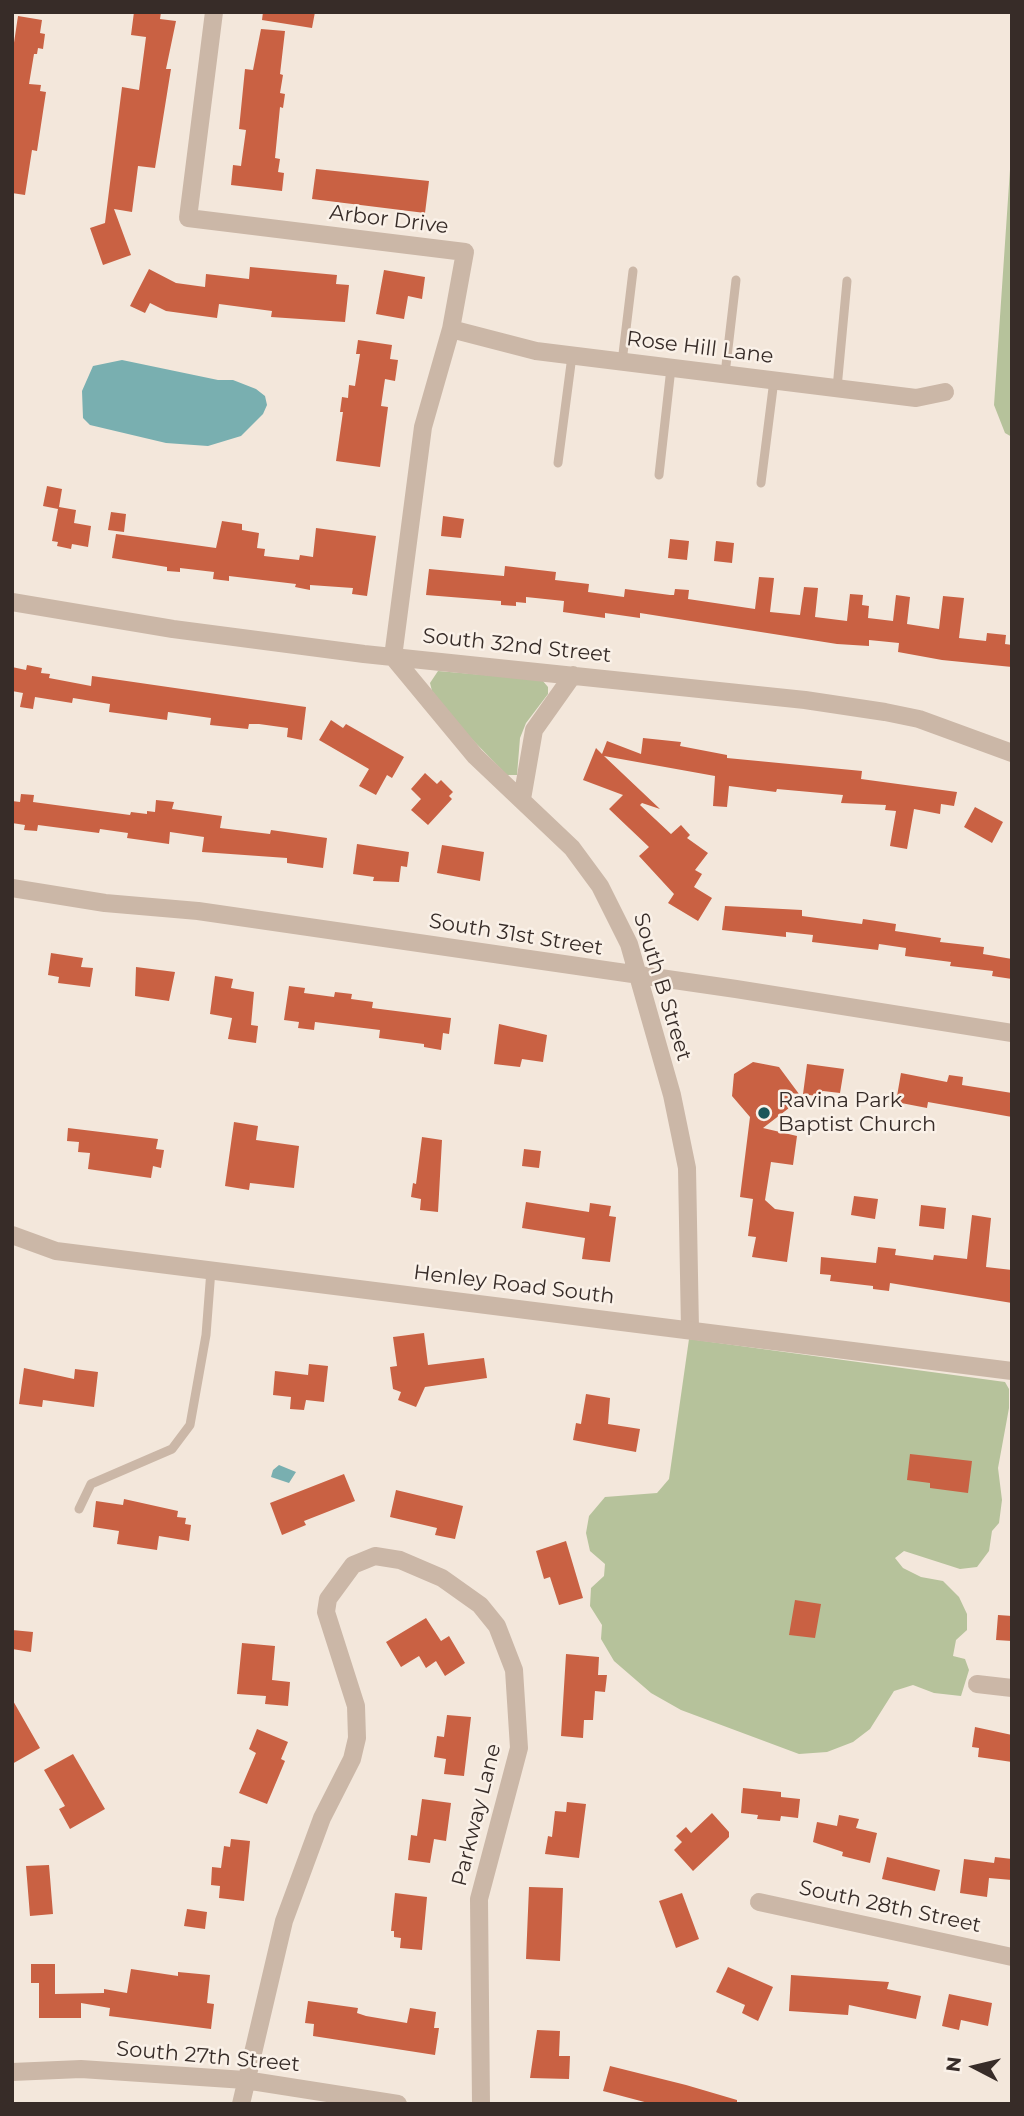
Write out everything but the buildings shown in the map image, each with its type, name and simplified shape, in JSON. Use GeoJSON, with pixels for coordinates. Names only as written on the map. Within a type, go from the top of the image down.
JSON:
{"type":"FeatureCollection","features":[{"type":"Feature","properties":{"kind":"street","name":"Arbor Drive"},"geometry":{"type":"LineString","coordinates":[[214,12],[188,218],[465,252],[451,329],[424,426],[393,657]]}},
{"type":"Feature","properties":{"kind":"street","name":"Rose Hill Lane"},"geometry":{"type":"LineString","coordinates":[[451,329],[510,347],[572,356],[916,398],[945,392]]}},
{"type":"Feature","properties":{"kind":"street","name":"South 32nd Street"},"geometry":{"type":"LineString","coordinates":[[12,602],[173,629],[393,657],[573,675],[885,712],[919,719],[1012,753]]}},
{"type":"Feature","properties":{"kind":"street","name":"South B Street"},"geometry":{"type":"LineString","coordinates":[[393,657],[475,756],[572,848],[600,886],[629,944],[635,974],[672,1095],[687,1168],[690,1329]]}},
{"type":"Feature","properties":{"kind":"street"},"geometry":{"type":"LineString","coordinates":[[522,799],[534,730],[573,675]]}},
{"type":"Feature","properties":{"kind":"street","name":"South 31st Street"},"geometry":{"type":"LineString","coordinates":[[12,888],[105,903],[198,911],[635,974],[919,1016],[1012,1033]]}},
{"type":"Feature","properties":{"kind":"street","name":"Henley Road South"},"geometry":{"type":"LineString","coordinates":[[12,1235],[56,1251],[1012,1371]]}},
{"type":"Feature","properties":{"kind":"street","name":"Parkway Lane"},"geometry":{"type":"LineString","coordinates":[[241,2104],[284,1921],[322,1818],[352,1759],[357,1738],[356,1706],[326,1612],[328,1599],[352,1565],[375,1556],[387,1557],[442,1578],[480,1605],[497,1626],[515,1676],[519,1748],[479,1899],[481,2104]]}},
{"type":"Feature","properties":{"kind":"street"},"geometry":{"type":"LineString","coordinates":[[977,1684],[1012,1688]]}},
{"type":"Feature","properties":{"kind":"street","name":"South 28th Street"},"geometry":{"type":"LineString","coordinates":[[759,1902],[1012,1957]]}},
{"type":"Feature","properties":{"kind":"street","name":"South 27th Street"},"geometry":{"type":"LineString","coordinates":[[12,2072],[81,2069],[245,2080],[398,2104]]}},
{"type":"Feature","properties":{"kind":"lane"},"geometry":{"type":"LineString","coordinates":[[622,362],[633,271]]}},
{"type":"Feature","properties":{"kind":"lane"},"geometry":{"type":"LineString","coordinates":[[725,374],[736,280]]}},
{"type":"Feature","properties":{"kind":"lane"},"geometry":{"type":"LineString","coordinates":[[837,388],[847,281]]}},
{"type":"Feature","properties":{"kind":"lane"},"geometry":{"type":"LineString","coordinates":[[558,463],[572,356]]}},
{"type":"Feature","properties":{"kind":"lane"},"geometry":{"type":"LineString","coordinates":[[659,475],[671,368]]}},
{"type":"Feature","properties":{"kind":"lane"},"geometry":{"type":"LineString","coordinates":[[761,483],[774,380]]}},
{"type":"Feature","properties":{"kind":"lane"},"geometry":{"type":"LineString","coordinates":[[79,1508],[91,1484],[172,1449],[190,1425],[206,1335],[211,1270]]}},
{"type":"Feature","properties":{"kind":"green space"},"geometry":{"type":"Polygon","coordinates":[[[1012,140],[1012,437],[1005,433],[994,405],[1012,140]]]}},
{"type":"Feature","properties":{"kind":"green space"},"geometry":{"type":"Polygon","coordinates":[[[438,671],[542,680],[548,687],[548,694],[526,723],[520,738],[517,775],[507,775],[455,722],[432,691],[430,683],[438,671]]]}},
{"type":"Feature","properties":{"kind":"green space"},"geometry":{"type":"Polygon","coordinates":[[[689,1339],[1005,1382],[1009,1389],[1009,1408],[998,1468],[1002,1500],[999,1523],[992,1531],[989,1551],[977,1567],[960,1569],[904,1551],[895,1558],[903,1568],[921,1577],[943,1581],[959,1597],[967,1614],[967,1630],[956,1640],[953,1656],[965,1659],[969,1670],[961,1696],[934,1693],[913,1685],[894,1691],[870,1729],[853,1742],[827,1752],[799,1754],[681,1710],[651,1693],[614,1661],[601,1639],[602,1625],[590,1606],[591,1588],[604,1576],[605,1564],[590,1551],[586,1533],[589,1516],[605,1497],[657,1493],[669,1479],[689,1339]]]}},
{"type":"Feature","properties":{"kind":"water"},"geometry":{"type":"Polygon","coordinates":[[[122,360],[218,380],[233,380],[256,389],[265,396],[267,405],[263,414],[241,436],[208,446],[166,443],[90,425],[83,418],[82,391],[93,366],[122,360]]]}},
{"type":"Feature","properties":{"kind":"water"},"geometry":{"type":"Polygon","coordinates":[[[279,1465],[296,1472],[289,1483],[271,1477],[273,1470],[279,1465]]]}},
{"type":"Feature","properties":{"kind":"place","name":"Ravina Park Baptist Church"},"geometry":{"type":"Point","coordinates":[764,1113]}}]}
